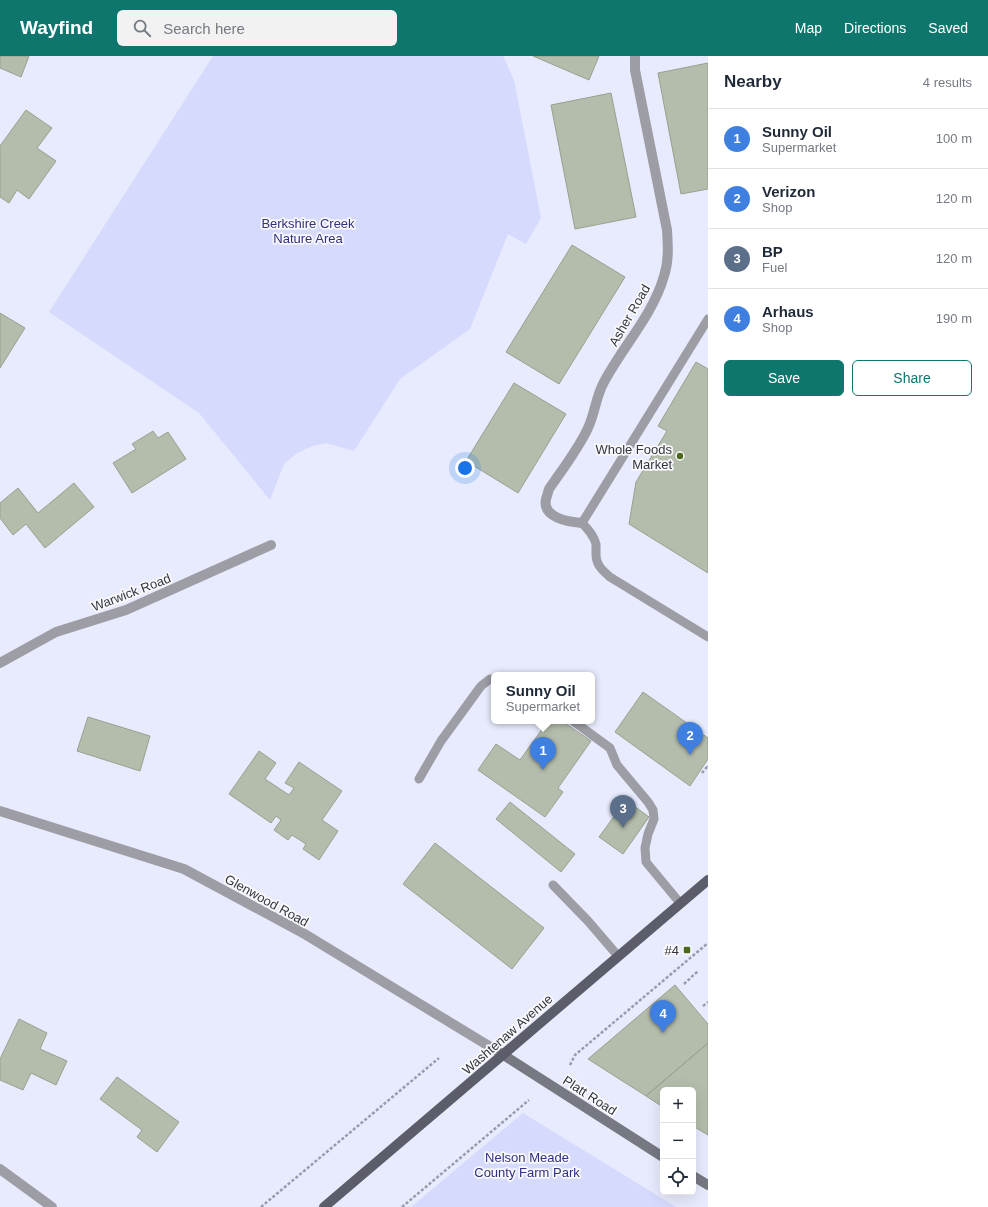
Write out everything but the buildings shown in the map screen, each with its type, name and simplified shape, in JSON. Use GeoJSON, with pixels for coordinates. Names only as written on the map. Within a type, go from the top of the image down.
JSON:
{"type":"FeatureCollection","features":[{"type":"Feature","properties":{"kind":"main road","name":"Washtenaw Avenue"},"geometry":{"type":"LineString","coordinates":[[324,1207],[708,880]]}},
{"type":"Feature","properties":{"kind":"street","name":"Asher Road"},"geometry":{"type":"LineString","coordinates":[[582,523],[558,519],[548,510],[545,500],[549,490],[588,429],[594,415],[597,398],[604,382],[657,296],[665,275],[668,253],[667,230],[636,70],[635,56]]}},
{"type":"Feature","properties":{"kind":"street","name":"Warwick Road"},"geometry":{"type":"LineString","coordinates":[[0,663],[56,632],[126,610],[271,545]]}},
{"type":"Feature","properties":{"kind":"street","name":"Glenwood Road"},"geometry":{"type":"LineString","coordinates":[[0,811],[184,869],[303,934],[502,1054]]}},
{"type":"Feature","properties":{"kind":"street","name":"Platt Road"},"geometry":{"type":"LineString","coordinates":[[502,1054],[660,1155]]}},
{"type":"Feature","properties":{"kind":"street"},"geometry":{"type":"LineString","coordinates":[[0,1169],[52,1207]]}},
{"type":"Feature","properties":{"kind":"street"},"geometry":{"type":"LineString","coordinates":[[696,1178],[708,1185]]}},
{"type":"Feature","properties":{"kind":"lane"},"geometry":{"type":"LineString","coordinates":[[708,319],[582,523],[592,534],[596,544],[597,561],[599,567],[604,572],[708,637]]}},
{"type":"Feature","properties":{"kind":"lane"},"geometry":{"type":"LineString","coordinates":[[419,779],[441,741],[481,686],[491,680]]}},
{"type":"Feature","properties":{"kind":"lane"},"geometry":{"type":"LineString","coordinates":[[577,724],[610,748],[617,765],[653,810],[654,819],[648,834],[645,848],[646,862],[680,903]]}},
{"type":"Feature","properties":{"kind":"lane"},"geometry":{"type":"LineString","coordinates":[[553,885],[588,921],[618,956]]}},
{"type":"Feature","properties":{"kind":"path"},"geometry":{"type":"LineString","coordinates":[[702,773],[706,767]]}},
{"type":"Feature","properties":{"kind":"path"},"geometry":{"type":"LineString","coordinates":[[570,1065],[575,1055],[708,943]]}},
{"type":"Feature","properties":{"kind":"path"},"geometry":{"type":"LineString","coordinates":[[684,984],[698,971]]}},
{"type":"Feature","properties":{"kind":"path"},"geometry":{"type":"LineString","coordinates":[[703,1006],[708,1002]]}},
{"type":"Feature","properties":{"kind":"path"},"geometry":{"type":"LineString","coordinates":[[261,1207],[438,1058]]}},
{"type":"Feature","properties":{"kind":"path"},"geometry":{"type":"LineString","coordinates":[[402,1207],[529,1100]]}},
{"type":"Feature","properties":{"kind":"green space","name":"Berkshire Creek Nature Area"},"geometry":{"type":"Polygon","coordinates":[[[213,56],[503,56],[514,80],[541,218],[526,244],[508,234],[470,329],[400,379],[354,451],[326,443],[313,446],[297,453],[284,464],[270,500],[199,413],[49,312],[213,56]]]}},
{"type":"Feature","properties":{"kind":"green space","name":"Nelson Meade County Farm Park"},"geometry":{"type":"Polygon","coordinates":[[[523,1113],[676,1207],[411,1207],[523,1113]]]}},
{"type":"Feature","properties":{"kind":"place","name":"Whole Foods Market"},"geometry":{"type":"Point","coordinates":[680,456]}},
{"type":"Feature","properties":{"kind":"place","name":"Verizon"},"geometry":{"type":"Point","coordinates":[690,755]}},
{"type":"Feature","properties":{"kind":"place","name":"Sunny Oil"},"geometry":{"type":"Point","coordinates":[543,770]}},
{"type":"Feature","properties":{"kind":"place","name":"BP"},"geometry":{"type":"Point","coordinates":[623,828]}},
{"type":"Feature","properties":{"kind":"place","name":"#4"},"geometry":{"type":"Point","coordinates":[687,950]}},
{"type":"Feature","properties":{"kind":"place","name":"Arhaus"},"geometry":{"type":"Point","coordinates":[663,1033]}}]}
